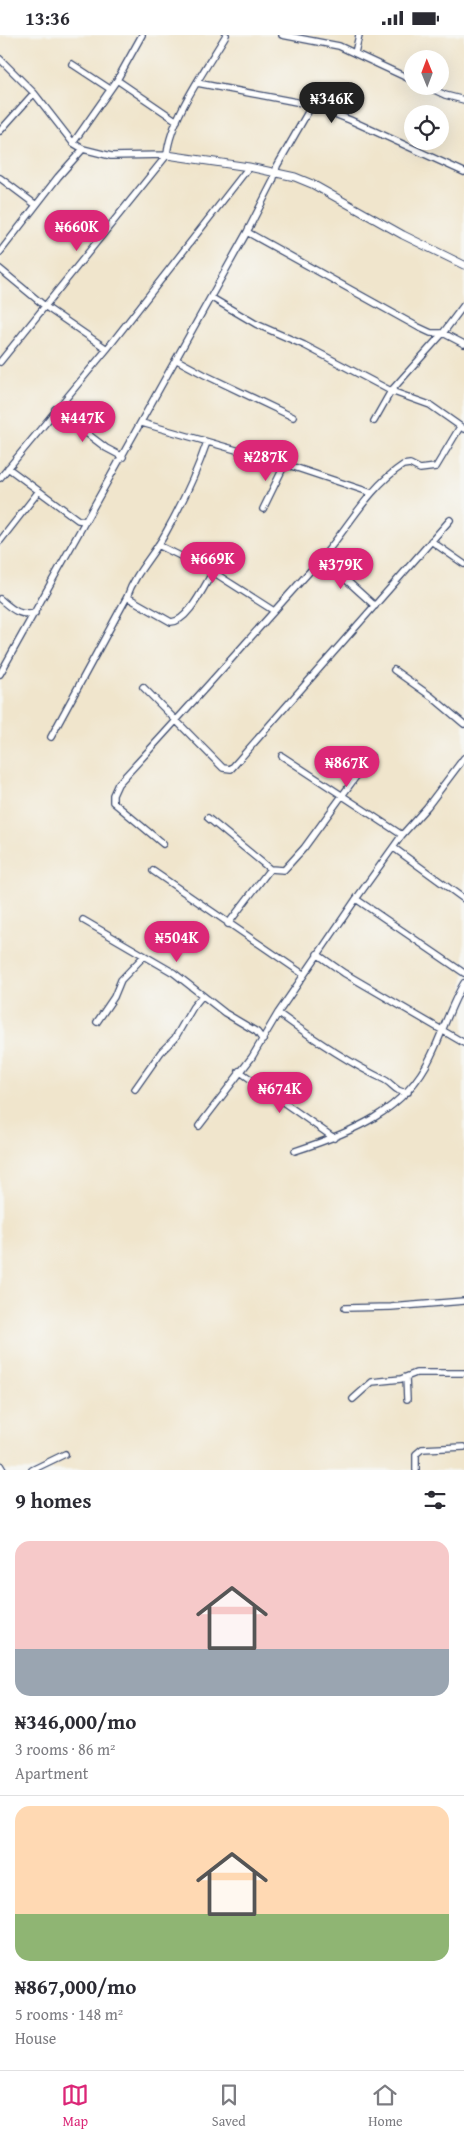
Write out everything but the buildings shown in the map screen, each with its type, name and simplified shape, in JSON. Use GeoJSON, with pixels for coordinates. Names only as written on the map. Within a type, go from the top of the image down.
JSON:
{"type":"FeatureCollection","features":[{"type":"Feature","properties":{"kind":"street"},"geometry":{"type":"LineString","coordinates":[[74,143],[117,80],[142,35]]}},
{"type":"Feature","properties":{"kind":"street"},"geometry":{"type":"LineString","coordinates":[[0,362],[167,155],[177,121],[226,35]]}},
{"type":"Feature","properties":{"kind":"street"},"geometry":{"type":"LineString","coordinates":[[282,35],[339,46],[404,76]]}},
{"type":"Feature","properties":{"kind":"street"},"geometry":{"type":"LineString","coordinates":[[355,53],[360,35]]}},
{"type":"Feature","properties":{"kind":"street"},"geometry":{"type":"LineString","coordinates":[[0,59],[34,93],[74,143],[83,149],[111,156],[167,155],[275,172],[312,184],[402,235],[464,265]]}},
{"type":"Feature","properties":{"kind":"street"},"geometry":{"type":"LineString","coordinates":[[72,64],[110,89]]}},
{"type":"Feature","properties":{"kind":"street"},"geometry":{"type":"LineString","coordinates":[[117,80],[177,121]]}},
{"type":"Feature","properties":{"kind":"street"},"geometry":{"type":"LineString","coordinates":[[197,83],[312,105],[350,119],[464,172]]}},
{"type":"Feature","properties":{"kind":"street"},"geometry":{"type":"LineString","coordinates":[[0,131],[34,93]]}},
{"type":"Feature","properties":{"kind":"street"},"geometry":{"type":"LineString","coordinates":[[445,95],[464,100]]}},
{"type":"Feature","properties":{"kind":"street"},"geometry":{"type":"LineString","coordinates":[[0,674],[212,297],[247,232],[275,172],[312,105]]}},
{"type":"Feature","properties":{"kind":"street"},"geometry":{"type":"LineString","coordinates":[[0,252],[83,149]]}},
{"type":"Feature","properties":{"kind":"street"},"geometry":{"type":"LineString","coordinates":[[0,478],[107,349],[249,167]]}},
{"type":"Feature","properties":{"kind":"street"},"geometry":{"type":"LineString","coordinates":[[0,178],[36,205]]}},
{"type":"Feature","properties":{"kind":"street"},"geometry":{"type":"LineString","coordinates":[[247,232],[418,327],[431,333],[443,333],[464,344]]}},
{"type":"Feature","properties":{"kind":"street"},"geometry":{"type":"LineString","coordinates":[[0,269],[46,307],[107,349]]}},
{"type":"Feature","properties":{"kind":"street"},"geometry":{"type":"LineString","coordinates":[[163,844],[112,799],[118,784],[177,721],[322,558],[372,493],[403,465],[410,464],[420,469],[436,467],[462,428],[430,405],[391,391],[304,345],[256,324],[212,297]]}},
{"type":"Feature","properties":{"kind":"street"},"geometry":{"type":"LineString","coordinates":[[374,421],[391,391],[443,333],[464,305]]}},
{"type":"Feature","properties":{"kind":"street"},"geometry":{"type":"LineString","coordinates":[[177,360],[204,375],[293,417]]}},
{"type":"Feature","properties":{"kind":"street"},"geometry":{"type":"LineString","coordinates":[[56,409],[106,448],[122,457]]}},
{"type":"Feature","properties":{"kind":"street"},"geometry":{"type":"LineString","coordinates":[[142,423],[285,464],[372,493]]}},
{"type":"Feature","properties":{"kind":"street"},"geometry":{"type":"LineString","coordinates":[[51,737],[127,597],[131,585],[158,545],[188,489],[207,442]]}},
{"type":"Feature","properties":{"kind":"street"},"geometry":{"type":"LineString","coordinates":[[264,509],[285,464]]}},
{"type":"Feature","properties":{"kind":"street"},"geometry":{"type":"LineString","coordinates":[[8,468],[78,520],[86,521]]}},
{"type":"Feature","properties":{"kind":"street"},"geometry":{"type":"LineString","coordinates":[[0,541],[39,491]]}},
{"type":"Feature","properties":{"kind":"street"},"geometry":{"type":"LineString","coordinates":[[142,687],[223,768],[231,769],[450,520]]}},
{"type":"Feature","properties":{"kind":"street"},"geometry":{"type":"LineString","coordinates":[[432,541],[464,564]]}},
{"type":"Feature","properties":{"kind":"street"},"geometry":{"type":"LineString","coordinates":[[158,545],[213,572],[274,611]]}},
{"type":"Feature","properties":{"kind":"street"},"geometry":{"type":"LineString","coordinates":[[322,558],[375,607]]}},
{"type":"Feature","properties":{"kind":"street"},"geometry":{"type":"LineString","coordinates":[[127,597],[171,622],[179,621],[186,616],[213,572]]}},
{"type":"Feature","properties":{"kind":"street"},"geometry":{"type":"LineString","coordinates":[[0,599],[16,612],[26,615],[35,613]]}},
{"type":"Feature","properties":{"kind":"street"},"geometry":{"type":"LineString","coordinates":[[394,670],[432,697],[464,724]]}},
{"type":"Feature","properties":{"kind":"street"},"geometry":{"type":"LineString","coordinates":[[208,818],[270,869],[284,870],[304,848],[371,755]]}},
{"type":"Feature","properties":{"kind":"street"},"geometry":{"type":"LineString","coordinates":[[282,756],[402,835]]}},
{"type":"Feature","properties":{"kind":"street"},"geometry":{"type":"LineString","coordinates":[[199,1126],[263,1040],[303,974],[402,835],[427,807],[464,758]]}},
{"type":"Feature","properties":{"kind":"street"},"geometry":{"type":"LineString","coordinates":[[394,848],[464,899]]}},
{"type":"Feature","properties":{"kind":"street"},"geometry":{"type":"LineString","coordinates":[[228,924],[270,869]]}},
{"type":"Feature","properties":{"kind":"street"},"geometry":{"type":"LineString","coordinates":[[153,871],[303,974]]}},
{"type":"Feature","properties":{"kind":"street"},"geometry":{"type":"LineString","coordinates":[[356,899],[464,973]]}},
{"type":"Feature","properties":{"kind":"street"},"geometry":{"type":"LineString","coordinates":[[83,920],[174,973],[202,996],[257,1032],[263,1040]]}},
{"type":"Feature","properties":{"kind":"street"},"geometry":{"type":"LineString","coordinates":[[318,954],[344,973],[464,1043]]}},
{"type":"Feature","properties":{"kind":"street"},"geometry":{"type":"LineString","coordinates":[[97,1022],[114,997],[121,980],[144,956]]}},
{"type":"Feature","properties":{"kind":"street"},"geometry":{"type":"LineString","coordinates":[[295,1151],[334,1138],[387,1110],[408,1092],[418,1080],[431,1056],[441,1030],[464,983]]}},
{"type":"Feature","properties":{"kind":"street"},"geometry":{"type":"LineString","coordinates":[[135,1089],[161,1053],[175,1038],[193,1007],[202,996]]}},
{"type":"Feature","properties":{"kind":"street"},"geometry":{"type":"LineString","coordinates":[[278,1013],[340,1057],[388,1082],[400,1092],[408,1092]]}},
{"type":"Feature","properties":{"kind":"street"},"geometry":{"type":"LineString","coordinates":[[257,1032],[268,1031]]}},
{"type":"Feature","properties":{"kind":"street"},"geometry":{"type":"LineString","coordinates":[[239,1071],[334,1138]]}},
{"type":"Feature","properties":{"kind":"street"},"geometry":{"type":"LineString","coordinates":[[346,1308],[391,1307],[464,1301]]}},
{"type":"Feature","properties":{"kind":"street"},"geometry":{"type":"LineString","coordinates":[[353,1399],[372,1382],[425,1372],[464,1373]]}},
{"type":"Feature","properties":{"kind":"street"},"geometry":{"type":"LineString","coordinates":[[406,1377],[407,1399]]}},
{"type":"Feature","properties":{"kind":"street"},"geometry":{"type":"LineString","coordinates":[[416,1470],[416,1454],[422,1449],[464,1447]]}},
{"type":"Feature","properties":{"kind":"street"},"geometry":{"type":"LineString","coordinates":[[32,1470],[65,1454]]}},
{"type":"Feature","properties":{"kind":"street"},"geometry":{"type":"LineString","coordinates":[[0,1465],[3,1470]]}}]}
